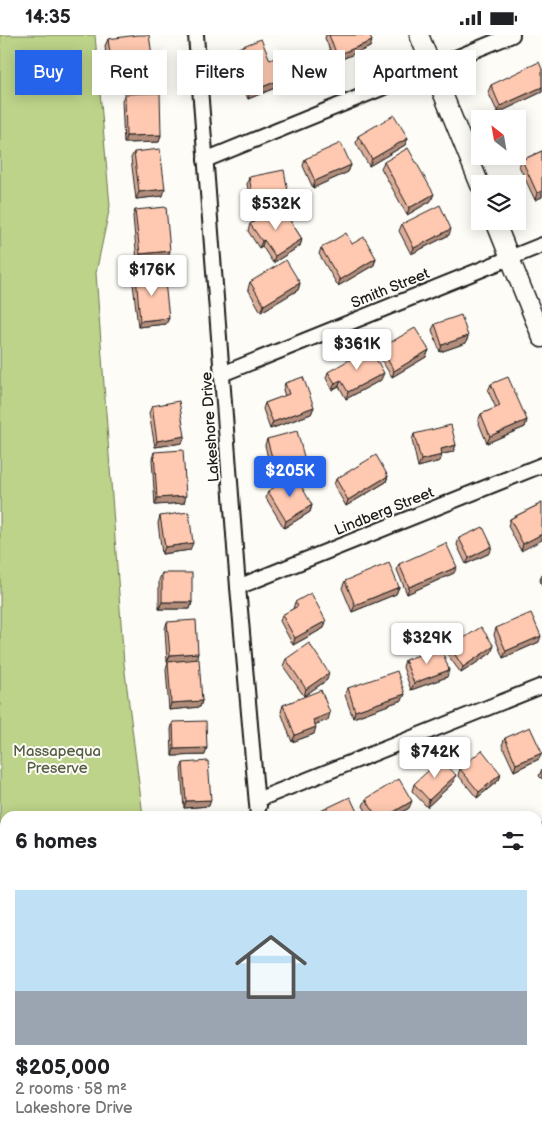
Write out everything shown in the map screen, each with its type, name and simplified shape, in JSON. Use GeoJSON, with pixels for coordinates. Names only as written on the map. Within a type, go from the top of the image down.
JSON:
{"type":"FeatureCollection","features":[{"type":"Feature","properties":{"kind":"street","name":"Lakeshore Drive"},"geometry":{"type":"LineString","coordinates":[[196,35],[238,587],[257,811]]}},
{"type":"Feature","properties":{"kind":"street"},"geometry":{"type":"LineString","coordinates":[[419,35],[425,50]]}},
{"type":"Feature","properties":{"kind":"street"},"geometry":{"type":"LineString","coordinates":[[474,50],[512,35]]}},
{"type":"Feature","properties":{"kind":"street"},"geometry":{"type":"LineString","coordinates":[[205,160],[364,95]]}},
{"type":"Feature","properties":{"kind":"street"},"geometry":{"type":"LineString","coordinates":[[443,95],[476,175]]}},
{"type":"Feature","properties":{"kind":"street"},"geometry":{"type":"LineString","coordinates":[[499,230],[542,338]]}},
{"type":"Feature","properties":{"kind":"street","name":"Smith Street"},"geometry":{"type":"LineString","coordinates":[[222,374],[542,245]]}},
{"type":"Feature","properties":{"kind":"street","name":"Lindberg Street"},"geometry":{"type":"LineString","coordinates":[[238,587],[542,465]]}},
{"type":"Feature","properties":{"kind":"street"},"geometry":{"type":"LineString","coordinates":[[261,811],[256,799],[542,686]]}},
{"type":"Feature","properties":{"kind":"green space","name":"Massapequa Preserve"},"geometry":{"type":"Polygon","coordinates":[[[0,35],[95,35],[96,50],[92,50],[92,95],[100,95],[110,206],[96,273],[124,664],[142,811],[0,811],[0,35]]]}},
{"type":"Feature","properties":{"kind":"building"},"geometry":{"type":"Polygon","coordinates":[[[149,35],[151,50],[110,50],[108,39],[149,35]]]}},
{"type":"Feature","properties":{"kind":"building"},"geometry":{"type":"Polygon","coordinates":[[[329,35],[370,35],[372,41],[345,52],[345,50],[335,50],[329,35]]]}},
{"type":"Feature","properties":{"kind":"building"},"geometry":{"type":"Polygon","coordinates":[[[261,39],[270,60],[273,59],[273,83],[263,87],[263,50],[233,50],[261,39]]]}},
{"type":"Feature","properties":{"kind":"building"},"geometry":{"type":"Polygon","coordinates":[[[539,62],[542,69],[542,87],[500,106],[491,85],[539,62]]]}},
{"type":"Feature","properties":{"kind":"building"},"geometry":{"type":"Polygon","coordinates":[[[125,95],[160,95],[161,135],[126,136],[125,95]]]}},
{"type":"Feature","properties":{"kind":"building"},"geometry":{"type":"Polygon","coordinates":[[[394,115],[408,138],[372,159],[358,136],[394,115]]]}},
{"type":"Feature","properties":{"kind":"building"},"geometry":{"type":"Polygon","coordinates":[[[341,143],[351,165],[315,181],[305,159],[341,143]]]}},
{"type":"Feature","properties":{"kind":"building"},"geometry":{"type":"Polygon","coordinates":[[[408,148],[434,194],[409,208],[384,162],[408,148]]]}},
{"type":"Feature","properties":{"kind":"building"},"geometry":{"type":"Polygon","coordinates":[[[160,149],[165,189],[139,192],[134,152],[160,149]]]}},
{"type":"Feature","properties":{"kind":"building"},"geometry":{"type":"Polygon","coordinates":[[[542,151],[542,191],[537,193],[524,165],[526,165],[526,158],[542,151]]]}},
{"type":"Feature","properties":{"kind":"building"},"geometry":{"type":"Polygon","coordinates":[[[284,170],[289,197],[254,204],[249,177],[284,170]]]}},
{"type":"Feature","properties":{"kind":"building"},"geometry":{"type":"Polygon","coordinates":[[[280,205],[302,239],[275,256],[250,224],[280,205]]]}},
{"type":"Feature","properties":{"kind":"building"},"geometry":{"type":"Polygon","coordinates":[[[440,205],[451,229],[414,248],[402,224],[440,205]]]}},
{"type":"Feature","properties":{"kind":"building"},"geometry":{"type":"Polygon","coordinates":[[[166,207],[170,251],[140,254],[135,210],[166,207]]]}},
{"type":"Feature","properties":{"kind":"building"},"geometry":{"type":"Polygon","coordinates":[[[346,233],[352,244],[364,237],[376,258],[340,280],[321,248],[346,233]]]}},
{"type":"Feature","properties":{"kind":"building"},"geometry":{"type":"Polygon","coordinates":[[[286,260],[300,283],[264,305],[250,282],[286,260]]]}},
{"type":"Feature","properties":{"kind":"building"},"geometry":{"type":"Polygon","coordinates":[[[164,273],[169,318],[140,321],[136,276],[164,273]]]}},
{"type":"Feature","properties":{"kind":"building"},"geometry":{"type":"Polygon","coordinates":[[[461,315],[468,336],[442,345],[435,324],[461,315]]]}},
{"type":"Feature","properties":{"kind":"building"},"geometry":{"type":"Polygon","coordinates":[[[415,328],[429,350],[394,371],[381,348],[415,328]]]}},
{"type":"Feature","properties":{"kind":"building"},"geometry":{"type":"Polygon","coordinates":[[[370,348],[384,373],[348,392],[341,380],[335,383],[328,372],[370,348]]]}},
{"type":"Feature","properties":{"kind":"building"},"geometry":{"type":"Polygon","coordinates":[[[303,377],[314,407],[273,422],[265,403],[289,394],[285,383],[303,377]]]}},
{"type":"Feature","properties":{"kind":"building"},"geometry":{"type":"Polygon","coordinates":[[[508,377],[527,420],[490,436],[481,414],[500,406],[491,384],[508,377]]]}},
{"type":"Feature","properties":{"kind":"building"},"geometry":{"type":"Polygon","coordinates":[[[179,401],[185,436],[157,441],[152,406],[179,401]]]}},
{"type":"Feature","properties":{"kind":"building"},"geometry":{"type":"Polygon","coordinates":[[[451,425],[456,445],[441,449],[442,455],[421,460],[414,434],[451,425]]]}},
{"type":"Feature","properties":{"kind":"building"},"geometry":{"type":"Polygon","coordinates":[[[297,431],[306,464],[284,470],[281,458],[273,461],[267,439],[297,431]]]}},
{"type":"Feature","properties":{"kind":"building"},"geometry":{"type":"Polygon","coordinates":[[[183,450],[186,496],[157,498],[154,452],[183,450]]]}},
{"type":"Feature","properties":{"kind":"building"},"geometry":{"type":"Polygon","coordinates":[[[376,455],[388,476],[348,500],[336,479],[376,455]]]}},
{"type":"Feature","properties":{"kind":"building"},"geometry":{"type":"Polygon","coordinates":[[[295,475],[312,505],[286,521],[268,491],[295,475]]]}},
{"type":"Feature","properties":{"kind":"building"},"geometry":{"type":"Polygon","coordinates":[[[542,503],[542,534],[523,544],[510,519],[542,503]]]}},
{"type":"Feature","properties":{"kind":"building"},"geometry":{"type":"Polygon","coordinates":[[[189,512],[193,543],[165,547],[160,516],[189,512]]]}},
{"type":"Feature","properties":{"kind":"building"},"geometry":{"type":"Polygon","coordinates":[[[483,527],[492,546],[469,558],[459,538],[483,527]]]}},
{"type":"Feature","properties":{"kind":"building"},"geometry":{"type":"Polygon","coordinates":[[[446,543],[457,567],[409,587],[399,564],[446,543]]]}},
{"type":"Feature","properties":{"kind":"building"},"geometry":{"type":"Polygon","coordinates":[[[389,563],[399,587],[355,605],[345,581],[389,563]]]}},
{"type":"Feature","properties":{"kind":"building"},"geometry":{"type":"Polygon","coordinates":[[[162,573],[192,573],[192,602],[162,602],[162,573]]]}},
{"type":"Feature","properties":{"kind":"building"},"geometry":{"type":"Polygon","coordinates":[[[311,593],[326,621],[295,638],[282,615],[298,606],[295,602],[311,593]]]}},
{"type":"Feature","properties":{"kind":"building"},"geometry":{"type":"Polygon","coordinates":[[[531,613],[541,636],[506,651],[496,628],[531,613]]]}},
{"type":"Feature","properties":{"kind":"building"},"geometry":{"type":"Polygon","coordinates":[[[196,620],[198,653],[170,655],[167,622],[196,620]]]}},
{"type":"Feature","properties":{"kind":"building"},"geometry":{"type":"Polygon","coordinates":[[[481,627],[494,646],[463,667],[450,647],[481,627]]]}},
{"type":"Feature","properties":{"kind":"building"},"geometry":{"type":"Polygon","coordinates":[[[309,643],[329,673],[306,689],[286,659],[309,643]]]}},
{"type":"Feature","properties":{"kind":"building"},"geometry":{"type":"Polygon","coordinates":[[[441,647],[449,670],[414,683],[405,660],[441,647]]]}},
{"type":"Feature","properties":{"kind":"building"},"geometry":{"type":"Polygon","coordinates":[[[199,659],[202,701],[171,703],[168,662],[199,659]]]}},
{"type":"Feature","properties":{"kind":"building"},"geometry":{"type":"Polygon","coordinates":[[[397,671],[405,694],[355,711],[348,688],[397,671]]]}},
{"type":"Feature","properties":{"kind":"building"},"geometry":{"type":"Polygon","coordinates":[[[321,690],[330,713],[313,720],[316,727],[295,735],[283,705],[321,690]]]}},
{"type":"Feature","properties":{"kind":"building"},"geometry":{"type":"Polygon","coordinates":[[[206,721],[207,748],[174,749],[173,722],[206,721]]]}},
{"type":"Feature","properties":{"kind":"building"},"geometry":{"type":"Polygon","coordinates":[[[530,727],[542,753],[516,764],[505,738],[530,727]]]}},
{"type":"Feature","properties":{"kind":"building"},"geometry":{"type":"Polygon","coordinates":[[[482,750],[501,774],[479,792],[460,769],[482,750]]]}},
{"type":"Feature","properties":{"kind":"building"},"geometry":{"type":"Polygon","coordinates":[[[441,759],[456,775],[429,800],[414,784],[441,759]]]}},
{"type":"Feature","properties":{"kind":"building"},"geometry":{"type":"Polygon","coordinates":[[[208,761],[211,800],[186,801],[183,763],[208,761]]]}},
{"type":"Feature","properties":{"kind":"building"},"geometry":{"type":"Polygon","coordinates":[[[399,779],[412,801],[395,811],[373,811],[366,799],[399,779]]]}},
{"type":"Feature","properties":{"kind":"building"},"geometry":{"type":"Polygon","coordinates":[[[350,797],[357,811],[321,811],[350,797]]]}}]}
